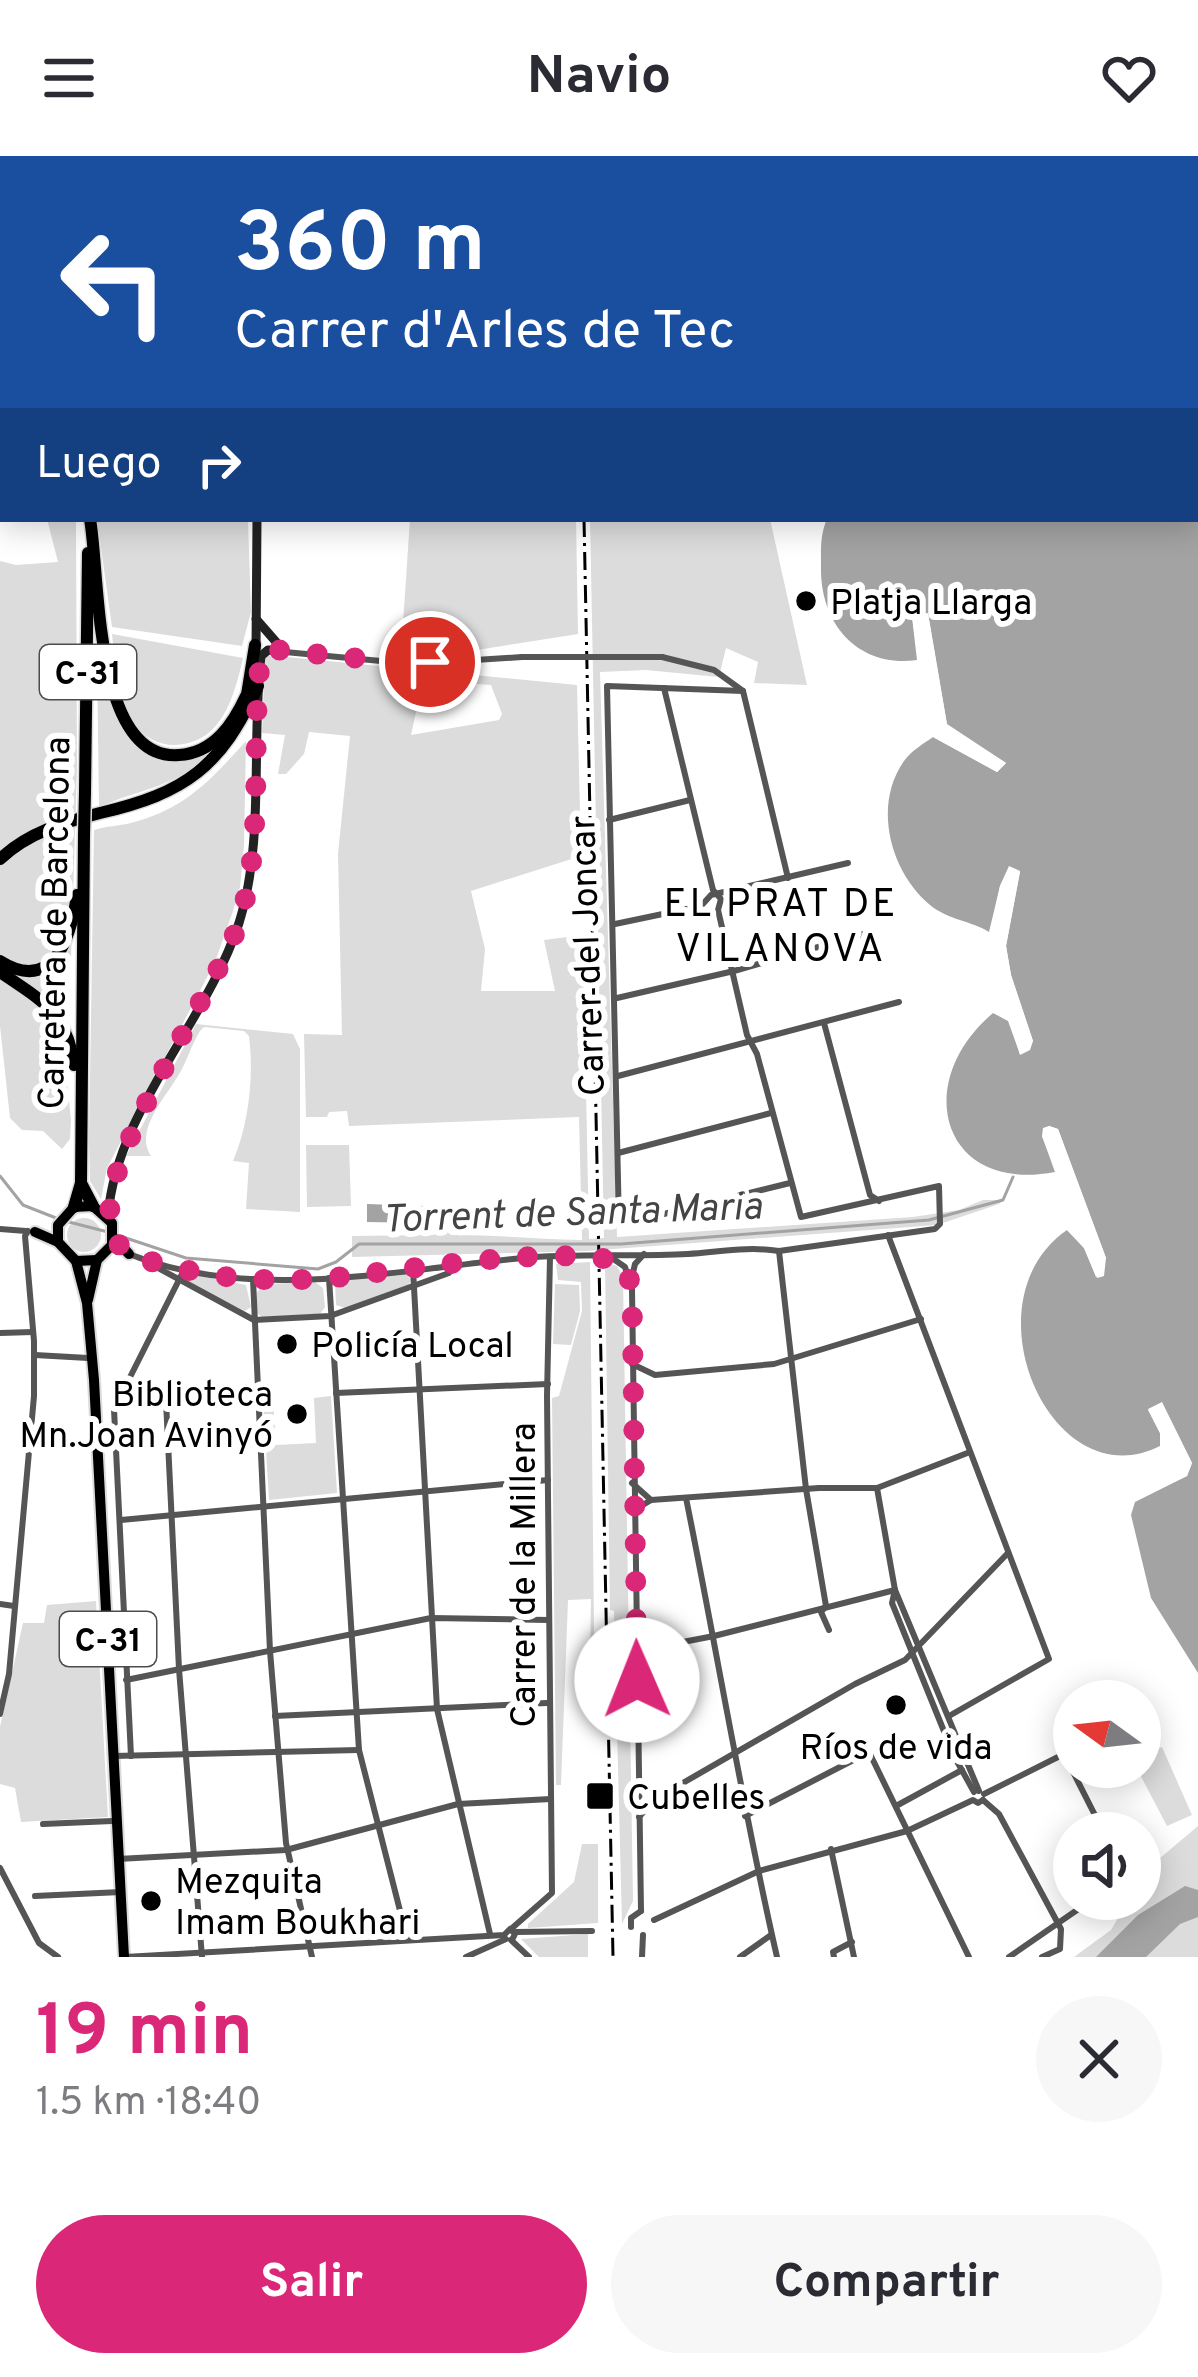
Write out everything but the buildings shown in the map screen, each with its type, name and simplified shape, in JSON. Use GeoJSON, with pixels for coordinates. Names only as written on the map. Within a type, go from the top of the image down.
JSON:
{"type":"FeatureCollection","features":[{"type":"Feature","properties":{"kind":"highway"},"geometry":{"type":"LineString","coordinates":[[88,522],[108,675],[133,733],[162,753],[200,750],[233,722],[254,687]]}},
{"type":"Feature","properties":{"kind":"highway","name":"Carretera de Barcelona"},"geometry":{"type":"LineString","coordinates":[[81,1184],[88,522]]}},
{"type":"Feature","properties":{"kind":"highway"},"geometry":{"type":"LineString","coordinates":[[0,859],[41,830],[181,787],[214,761],[242,720],[254,687],[256,642]]}},
{"type":"Feature","properties":{"kind":"highway"},"geometry":{"type":"LineString","coordinates":[[0,961],[22,970],[39,969],[58,958],[71,933],[84,865]]}},
{"type":"Feature","properties":{"kind":"highway"},"geometry":{"type":"LineString","coordinates":[[0,972],[60,1018],[71,1043],[80,1090]]}},
{"type":"Feature","properties":{"kind":"highway","name":"C-31"},"geometry":{"type":"LineString","coordinates":[[81,1184],[93,1206]]}},
{"type":"Feature","properties":{"kind":"highway","name":"C-31"},"geometry":{"type":"LineString","coordinates":[[74,1208],[81,1184]]}},
{"type":"Feature","properties":{"kind":"main road"},"geometry":{"type":"LineString","coordinates":[[256,642],[257,522]]}},
{"type":"Feature","properties":{"kind":"main road"},"geometry":{"type":"LineString","coordinates":[[256,620],[282,651]]}},
{"type":"Feature","properties":{"kind":"main road"},"geometry":{"type":"LineString","coordinates":[[256,642],[271,640]]}},
{"type":"Feature","properties":{"kind":"main road"},"geometry":{"type":"LineString","coordinates":[[256,642],[282,651]]}},
{"type":"Feature","properties":{"kind":"main road"},"geometry":{"type":"LineString","coordinates":[[129,1253],[114,1234],[108,1216],[110,1193],[129,1138],[222,964],[241,916],[251,849],[254,687],[261,656],[268,650],[282,651]]}},
{"type":"Feature","properties":{"kind":"main road"},"geometry":{"type":"LineString","coordinates":[[32,1231],[61,1220],[74,1208],[93,1206]]}},
{"type":"Feature","properties":{"kind":"main road","name":"C-31"},"geometry":{"type":"LineString","coordinates":[[93,1206],[108,1216]]}},
{"type":"Feature","properties":{"kind":"main road"},"geometry":{"type":"LineString","coordinates":[[32,1231],[58,1242],[61,1220]]}},
{"type":"Feature","properties":{"kind":"main road"},"geometry":{"type":"LineString","coordinates":[[76,1261],[97,1260],[108,1251],[114,1234]]}},
{"type":"Feature","properties":{"kind":"main road","name":"C-31"},"geometry":{"type":"LineString","coordinates":[[58,1242],[76,1261],[87,1303],[122,1957]]}},
{"type":"Feature","properties":{"kind":"main road"},"geometry":{"type":"LineString","coordinates":[[108,1251],[129,1253]]}},
{"type":"Feature","properties":{"kind":"main road","name":"C-31"},"geometry":{"type":"LineString","coordinates":[[87,1303],[97,1260]]}},
{"type":"Feature","properties":{"kind":"main road","name":"C-31"},"geometry":{"type":"LineString","coordinates":[[88,1322],[116,1859]]}},
{"type":"Feature","properties":{"kind":"street"},"geometry":{"type":"LineString","coordinates":[[282,651],[413,664],[446,659],[662,657],[714,670],[743,691],[788,878]]}},
{"type":"Feature","properties":{"kind":"street"},"geometry":{"type":"LineString","coordinates":[[721,693],[728,678]]}},
{"type":"Feature","properties":{"kind":"street","name":"Carrer del Joncar"},"geometry":{"type":"LineString","coordinates":[[664,688],[607,686],[620,1226],[790,1184]]}},
{"type":"Feature","properties":{"kind":"street"},"geometry":{"type":"LineString","coordinates":[[719,894],[713,890],[664,688],[743,691]]}},
{"type":"Feature","properties":{"kind":"street"},"geometry":{"type":"LineString","coordinates":[[609,820],[690,800]]}},
{"type":"Feature","properties":{"kind":"street"},"geometry":{"type":"LineString","coordinates":[[615,924],[701,906],[711,895],[848,863]]}},
{"type":"Feature","properties":{"kind":"street"},"geometry":{"type":"LineString","coordinates":[[129,1253],[184,1270],[253,1279],[329,1278],[550,1257],[779,1251],[938,1225],[939,1186],[801,1217],[757,1054],[749,1041],[718,910],[719,894]]}},
{"type":"Feature","properties":{"kind":"street"},"geometry":{"type":"LineString","coordinates":[[617,998],[867,933]]}},
{"type":"Feature","properties":{"kind":"street"},"geometry":{"type":"LineString","coordinates":[[618,1076],[899,1002]]}},
{"type":"Feature","properties":{"kind":"street"},"geometry":{"type":"LineString","coordinates":[[824,1022],[870,1195],[879,1201]]}},
{"type":"Feature","properties":{"kind":"street"},"geometry":{"type":"LineString","coordinates":[[618,1153],[771,1113]]}},
{"type":"Feature","properties":{"kind":"street"},"geometry":{"type":"LineString","coordinates":[[865,1203],[870,1195]]}},
{"type":"Feature","properties":{"kind":"street"},"geometry":{"type":"LineString","coordinates":[[0,1229],[32,1231]]}},
{"type":"Feature","properties":{"kind":"street"},"geometry":{"type":"LineString","coordinates":[[0,1714],[9,1674],[34,1355],[25,1236],[32,1231]]}},
{"type":"Feature","properties":{"kind":"street"},"geometry":{"type":"LineString","coordinates":[[888,1235],[1049,1659],[950,1716]]}},
{"type":"Feature","properties":{"kind":"street"},"geometry":{"type":"LineString","coordinates":[[779,1251],[806,1489],[826,1606]]}},
{"type":"Feature","properties":{"kind":"street"},"geometry":{"type":"LineString","coordinates":[[641,1911],[631,1280],[644,1254]]}},
{"type":"Feature","properties":{"kind":"street"},"geometry":{"type":"LineString","coordinates":[[605,1256],[626,1267],[631,1280]]}},
{"type":"Feature","properties":{"kind":"street","name":"Carrer de la Millera"},"geometry":{"type":"LineString","coordinates":[[510,1935],[552,1893],[550,1257]]}},
{"type":"Feature","properties":{"kind":"street"},"geometry":{"type":"LineString","coordinates":[[144,1259],[254,1320],[330,1316],[449,1273],[450,1265]]}},
{"type":"Feature","properties":{"kind":"street"},"geometry":{"type":"LineString","coordinates":[[413,1269],[437,1709],[490,1934]]}},
{"type":"Feature","properties":{"kind":"street"},"geometry":{"type":"LineString","coordinates":[[130,1756],[116,1402],[184,1270]]}},
{"type":"Feature","properties":{"kind":"street"},"geometry":{"type":"LineString","coordinates":[[329,1278],[359,1750],[407,1938]]}},
{"type":"Feature","properties":{"kind":"street"},"geometry":{"type":"LineString","coordinates":[[253,1279],[270,1651],[286,1850],[312,1957]]}},
{"type":"Feature","properties":{"kind":"street"},"geometry":{"type":"LineString","coordinates":[[632,1393],[655,1375],[750,1368],[920,1319]]}},
{"type":"Feature","properties":{"kind":"street"},"geometry":{"type":"LineString","coordinates":[[0,1333],[33,1332]]}},
{"type":"Feature","properties":{"kind":"street"},"geometry":{"type":"LineString","coordinates":[[34,1355],[88,1358]]}},
{"type":"Feature","properties":{"kind":"street"},"geometry":{"type":"LineString","coordinates":[[632,1364],[655,1375]]}},
{"type":"Feature","properties":{"kind":"street"},"geometry":{"type":"LineString","coordinates":[[336,1394],[548,1384]]}},
{"type":"Feature","properties":{"kind":"street"},"geometry":{"type":"LineString","coordinates":[[116,1402],[258,1397]]}},
{"type":"Feature","properties":{"kind":"street"},"geometry":{"type":"LineString","coordinates":[[166,1401],[178,1669],[202,1954]]}},
{"type":"Feature","properties":{"kind":"street"},"geometry":{"type":"LineString","coordinates":[[633,1511],[651,1500],[877,1488],[970,1452]]}},
{"type":"Feature","properties":{"kind":"street"},"geometry":{"type":"LineString","coordinates":[[120,1520],[548,1480]]}},
{"type":"Feature","properties":{"kind":"street"},"geometry":{"type":"LineString","coordinates":[[632,1483],[651,1500]]}},
{"type":"Feature","properties":{"kind":"street"},"geometry":{"type":"LineString","coordinates":[[877,1488],[896,1590],[950,1716],[966,1768]]}},
{"type":"Feature","properties":{"kind":"street"},"geometry":{"type":"LineString","coordinates":[[686,1498],[745,1816],[777,1957]]}},
{"type":"Feature","properties":{"kind":"street"},"geometry":{"type":"LineString","coordinates":[[639,1817],[652,1800],[911,1654],[1007,1554]]}},
{"type":"Feature","properties":{"kind":"street"},"geometry":{"type":"LineString","coordinates":[[636,1651],[896,1590]]}},
{"type":"Feature","properties":{"kind":"street"},"geometry":{"type":"LineString","coordinates":[[896,1590],[892,1603],[911,1654],[978,1795],[999,1814],[1058,1923],[1063,1939],[1060,1949],[1040,1957],[1039,1949],[1030,1943]]}},
{"type":"Feature","properties":{"kind":"street"},"geometry":{"type":"LineString","coordinates":[[826,1606],[820,1612],[829,1630]]}},
{"type":"Feature","properties":{"kind":"street"},"geometry":{"type":"LineString","coordinates":[[0,1609],[14,1611]]}},
{"type":"Feature","properties":{"kind":"street"},"geometry":{"type":"LineString","coordinates":[[126,1680],[431,1618],[548,1620]]}},
{"type":"Feature","properties":{"kind":"street"},"geometry":{"type":"LineString","coordinates":[[275,1716],[549,1703]]}},
{"type":"Feature","properties":{"kind":"street"},"geometry":{"type":"LineString","coordinates":[[114,1756],[359,1750]]}},
{"type":"Feature","properties":{"kind":"street"},"geometry":{"type":"LineString","coordinates":[[745,1816],[869,1752],[969,1957]]}},
{"type":"Feature","properties":{"kind":"street"},"geometry":{"type":"LineString","coordinates":[[654,1921],[759,1871],[907,1831],[1064,1754],[1093,1812]]}},
{"type":"Feature","properties":{"kind":"street"},"geometry":{"type":"LineString","coordinates":[[896,1806],[966,1768]]}},
{"type":"Feature","properties":{"kind":"street"},"geometry":{"type":"LineString","coordinates":[[639,1795],[652,1800]]}},
{"type":"Feature","properties":{"kind":"street"},"geometry":{"type":"LineString","coordinates":[[116,1859],[286,1850],[458,1804],[551,1799]]}},
{"type":"Feature","properties":{"kind":"street"},"geometry":{"type":"LineString","coordinates":[[43,1824],[112,1821]]}},
{"type":"Feature","properties":{"kind":"street"},"geometry":{"type":"LineString","coordinates":[[831,1849],[854,1957]]}},
{"type":"Feature","properties":{"kind":"street"},"geometry":{"type":"LineString","coordinates":[[1,1871],[47,1954],[58,1957]]}},
{"type":"Feature","properties":{"kind":"street"},"geometry":{"type":"LineString","coordinates":[[35,1896],[118,1892]]}},
{"type":"Feature","properties":{"kind":"street"},"geometry":{"type":"LineString","coordinates":[[641,1911],[650,1913],[654,1921],[652,1930],[643,1935],[626,1928],[641,1911]]}},
{"type":"Feature","properties":{"kind":"street"},"geometry":{"type":"LineString","coordinates":[[1009,1957],[1062,1920]]}},
{"type":"Feature","properties":{"kind":"street"},"geometry":{"type":"LineString","coordinates":[[122,1957],[592,1931]]}},
{"type":"Feature","properties":{"kind":"street"},"geometry":{"type":"LineString","coordinates":[[740,1957],[772,1934]]}},
{"type":"Feature","properties":{"kind":"street"},"geometry":{"type":"LineString","coordinates":[[466,1957],[510,1935]]}},
{"type":"Feature","properties":{"kind":"street"},"geometry":{"type":"LineString","coordinates":[[510,1935],[529,1957]]}},
{"type":"Feature","properties":{"kind":"street"},"geometry":{"type":"LineString","coordinates":[[642,1957],[643,1935]]}},
{"type":"Feature","properties":{"kind":"street"},"geometry":{"type":"LineString","coordinates":[[834,1957],[833,1952],[852,1942]]}},
{"type":"Feature","properties":{"kind":"shaded area"},"geometry":{"type":"Polygon","coordinates":[[[48,522],[76,522],[77,768],[71,960],[55,1023],[63,1045],[71,1120],[70,1139],[62,1149],[43,1131],[22,1130],[10,1118],[0,1026],[0,561],[16,565],[58,562],[48,522]]]}},
{"type":"Feature","properties":{"kind":"shaded area"},"geometry":{"type":"Polygon","coordinates":[[[97,522],[248,522],[251,612],[242,646],[112,627],[97,522]]]}},
{"type":"Feature","properties":{"kind":"shaded area"},"geometry":{"type":"Polygon","coordinates":[[[410,522],[576,522],[578,634],[439,656],[401,653],[410,522]]]}},
{"type":"Feature","properties":{"kind":"shaded area"},"geometry":{"type":"Polygon","coordinates":[[[590,522],[771,522],[807,685],[754,683],[758,662],[726,648],[719,677],[646,670],[600,672],[617,1237],[913,1217],[959,1210],[983,1200],[1004,1200],[937,1225],[587,1251],[352,1257],[352,1236],[446,1231],[451,1235],[582,1240],[579,1117],[349,1126],[347,1111],[306,1117],[304,1034],[342,1035],[338,854],[350,736],[309,732],[304,754],[286,774],[278,774],[285,735],[262,733],[265,655],[577,685],[581,856],[471,891],[485,949],[481,991],[555,991],[544,940],[583,935],[589,1239],[604,1238],[590,522]],[[423,680],[411,735],[499,720],[502,714],[491,685],[423,680]]]}},
{"type":"Feature","properties":{"kind":"shaded area"},"geometry":{"type":"Polygon","coordinates":[[[826,522],[1198,522],[1198,1673],[1151,1598],[1131,1515],[1135,1502],[1187,1476],[1192,1463],[1162,1403],[1148,1410],[1160,1433],[1160,1446],[1120,1455],[1085,1445],[1056,1421],[1034,1385],[1022,1344],[1023,1301],[1037,1262],[1067,1230],[1084,1248],[1096,1277],[1106,1258],[1058,1129],[1049,1126],[1042,1136],[1055,1172],[1016,1174],[986,1166],[964,1150],[951,1127],[947,1099],[952,1070],[967,1041],[993,1013],[1008,1021],[1020,1054],[1033,1041],[1006,946],[1020,872],[1009,867],[989,932],[930,905],[905,875],[890,838],[889,798],[894,779],[904,761],[933,737],[997,772],[1006,763],[947,725],[928,614],[912,617],[917,660],[877,657],[846,638],[835,624],[822,588],[826,522]]]}},
{"type":"Feature","properties":{"kind":"shaded area"},"geometry":{"type":"Polygon","coordinates":[[[112,634],[243,658],[230,702],[215,727],[190,743],[174,745],[142,733],[121,692],[112,634]]]}},
{"type":"Feature","properties":{"kind":"shaded area"},"geometry":{"type":"Polygon","coordinates":[[[97,659],[123,727],[148,755],[165,760],[188,758],[217,747],[189,771],[99,807],[97,659]]]}},
{"type":"Feature","properties":{"kind":"shaded area"},"geometry":{"type":"Polygon","coordinates":[[[246,741],[244,845],[233,911],[215,962],[107,1168],[101,1199],[90,1181],[89,1141],[94,830],[167,810],[208,780],[246,741]]]}},
{"type":"Feature","properties":{"kind":"shaded area"},"geometry":{"type":"Polygon","coordinates":[[[196,1024],[293,1034],[300,1049],[300,1212],[246,1209],[249,1163],[233,1161],[250,1083],[249,1036],[244,1031],[204,1027],[200,1031],[149,1126],[146,1136],[151,1156],[126,1156],[196,1024]]]}},
{"type":"Feature","properties":{"kind":"shaded area"},"geometry":{"type":"Polygon","coordinates":[[[306,1145],[349,1145],[351,1206],[307,1207],[306,1145]]]}},
{"type":"Feature","properties":{"kind":"shaded area"},"geometry":{"type":"Polygon","coordinates":[[[367,1204],[425,1206],[424,1223],[367,1222],[367,1204]]]}},
{"type":"Feature","properties":{"kind":"shaded area"},"geometry":{"type":"Polygon","coordinates":[[[84,1218],[96,1223],[101,1235],[96,1247],[84,1252],[72,1247],[67,1235],[72,1223],[84,1218]]]}},
{"type":"Feature","properties":{"kind":"shaded area"},"geometry":{"type":"Polygon","coordinates":[[[590,1262],[595,1719],[589,1719],[591,1599],[568,1600],[561,1785],[556,1785],[552,1398],[559,1396],[582,1311],[581,1282],[558,1280],[556,1264],[590,1262]]]}},
{"type":"Feature","properties":{"kind":"shaded area"},"geometry":{"type":"Polygon","coordinates":[[[605,1262],[617,1266],[623,1277],[633,1901],[622,1924],[614,1611],[610,1610],[605,1262]]]}},
{"type":"Feature","properties":{"kind":"shaded area"},"geometry":{"type":"Polygon","coordinates":[[[406,1273],[411,1280],[408,1286],[345,1308],[336,1305],[335,1281],[406,1273]]]}},
{"type":"Feature","properties":{"kind":"shaded area"},"geometry":{"type":"Polygon","coordinates":[[[189,1274],[246,1285],[251,1307],[245,1311],[191,1284],[185,1278],[189,1274]]]}},
{"type":"Feature","properties":{"kind":"shaded area"},"geometry":{"type":"Polygon","coordinates":[[[315,1282],[323,1288],[325,1307],[320,1314],[262,1317],[257,1313],[257,1292],[265,1284],[315,1282]]]}},
{"type":"Feature","properties":{"kind":"shaded area"},"geometry":{"type":"Polygon","coordinates":[[[555,1284],[579,1285],[580,1311],[571,1345],[553,1344],[555,1284]]]}},
{"type":"Feature","properties":{"kind":"shaded area"},"geometry":{"type":"Polygon","coordinates":[[[331,1396],[337,1493],[269,1500],[263,1402],[273,1401],[276,1445],[316,1443],[314,1398],[331,1396]]]}},
{"type":"Feature","properties":{"kind":"shaded area"},"geometry":{"type":"Polygon","coordinates":[[[96,1601],[108,1817],[21,1822],[15,1788],[0,1784],[0,1727],[23,1623],[44,1623],[47,1605],[96,1601]]]}},
{"type":"Feature","properties":{"kind":"shaded area"},"geometry":{"type":"Polygon","coordinates":[[[1161,1747],[1192,1815],[1167,1826],[1147,1788],[1161,1788],[1161,1747]]]}},
{"type":"Feature","properties":{"kind":"shaded area"},"geometry":{"type":"Polygon","coordinates":[[[1198,1826],[1198,1957],[1074,1957],[1111,1930],[1117,1920],[1161,1920],[1161,1857],[1198,1826]]]}},
{"type":"Feature","properties":{"kind":"shaded area"},"geometry":{"type":"Polygon","coordinates":[[[582,1844],[598,1844],[598,1923],[528,1928],[574,1882],[582,1844]]]}},
{"type":"Feature","properties":{"kind":"shaded area"},"geometry":{"type":"Polygon","coordinates":[[[1185,1886],[1198,1890],[1198,1917],[1180,1924],[1146,1957],[1096,1957],[1133,1920],[1161,1920],[1161,1901],[1185,1886]]]}},
{"type":"Feature","properties":{"kind":"shaded area"},"geometry":{"type":"Polygon","coordinates":[[[588,1934],[588,1957],[539,1957],[521,1939],[588,1934]]]}},
{"type":"Feature","properties":{"kind":"pier"},"geometry":{"type":"Polygon","coordinates":[[[928,613],[947,724],[1006,763],[997,772],[933,737],[932,731],[997,764],[941,727],[923,620],[919,621],[923,660],[919,666],[912,616],[928,613]]]}},
{"type":"Feature","properties":{"kind":"pier"},"geometry":{"type":"Polygon","coordinates":[[[1009,866],[1020,871],[1006,946],[1033,1041],[1030,1050],[1020,1055],[1007,1013],[1024,1046],[1027,1041],[1005,977],[1000,946],[1012,874],[992,938],[991,930],[1009,866]]]}},
{"type":"Feature","properties":{"kind":"pier"},"geometry":{"type":"Polygon","coordinates":[[[1043,1128],[1058,1129],[1106,1258],[1104,1276],[1097,1278],[1084,1248],[1067,1230],[1070,1225],[1089,1244],[1100,1270],[1053,1133],[1048,1135],[1061,1171],[1058,1177],[1042,1136],[1043,1128]]]}},
{"type":"Feature","properties":{"kind":"pier"},"geometry":{"type":"Polygon","coordinates":[[[1162,1402],[1192,1463],[1187,1476],[1128,1503],[1182,1472],[1185,1463],[1159,1410],[1166,1433],[1162,1452],[1160,1433],[1148,1409],[1162,1402]]]}},
{"type":"Feature","properties":{"kind":"waterway","name":"Torrent de Santa Maria"},"geometry":{"type":"LineString","coordinates":[[0,1176],[23,1205],[56,1218]]}},
{"type":"Feature","properties":{"kind":"waterway","name":"Torrent de Santa Maria"},"geometry":{"type":"LineString","coordinates":[[117,1235],[186,1258],[318,1269],[359,1244],[621,1244],[929,1220],[1003,1200],[1013,1177]]}},
{"type":"Feature","properties":{"kind":"waterway","name":"Torrent de Santa Maria"},"geometry":{"type":"LineString","coordinates":[[65,1221],[108,1232]]}},
{"type":"Feature","properties":{"kind":"railway"},"geometry":{"type":"LineString","coordinates":[[584,522],[613,1957]]}},
{"type":"Feature","properties":{"kind":"place","name":"Platja Llarga"},"geometry":{"type":"Point","coordinates":[806,601]}},
{"type":"Feature","properties":{"kind":"place","name":"Policía Local"},"geometry":{"type":"Point","coordinates":[287,1344]}},
{"type":"Feature","properties":{"kind":"place","name":"Biblioteca Mn.Joan Avinyó"},"geometry":{"type":"Point","coordinates":[297,1414]}},
{"type":"Feature","properties":{"kind":"place","name":"Ríos de vida"},"geometry":{"type":"Point","coordinates":[896,1705]}},
{"type":"Feature","properties":{"kind":"place","name":"Cubelles"},"geometry":{"type":"Point","coordinates":[600,1796]}},
{"type":"Feature","properties":{"kind":"place","name":"Mezquita Imam Boukhari"},"geometry":{"type":"Point","coordinates":[151,1901]}},
{"type":"Feature","properties":{"kind":"district","name":"EL PRAT DE VILANOVA"},"geometry":{"type":"Point","coordinates":[781,924]}},
{"type":"Feature","properties":{"kind":"route"},"geometry":{"type":"LineString","coordinates":[[430,662],[279,650],[261,656],[251,849],[241,916],[222,964],[129,1138],[110,1193],[108,1216],[114,1238],[129,1253],[225,1277],[329,1278],[584,1256],[605,1256],[626,1267],[632,1289],[637,1680]]}}]}
